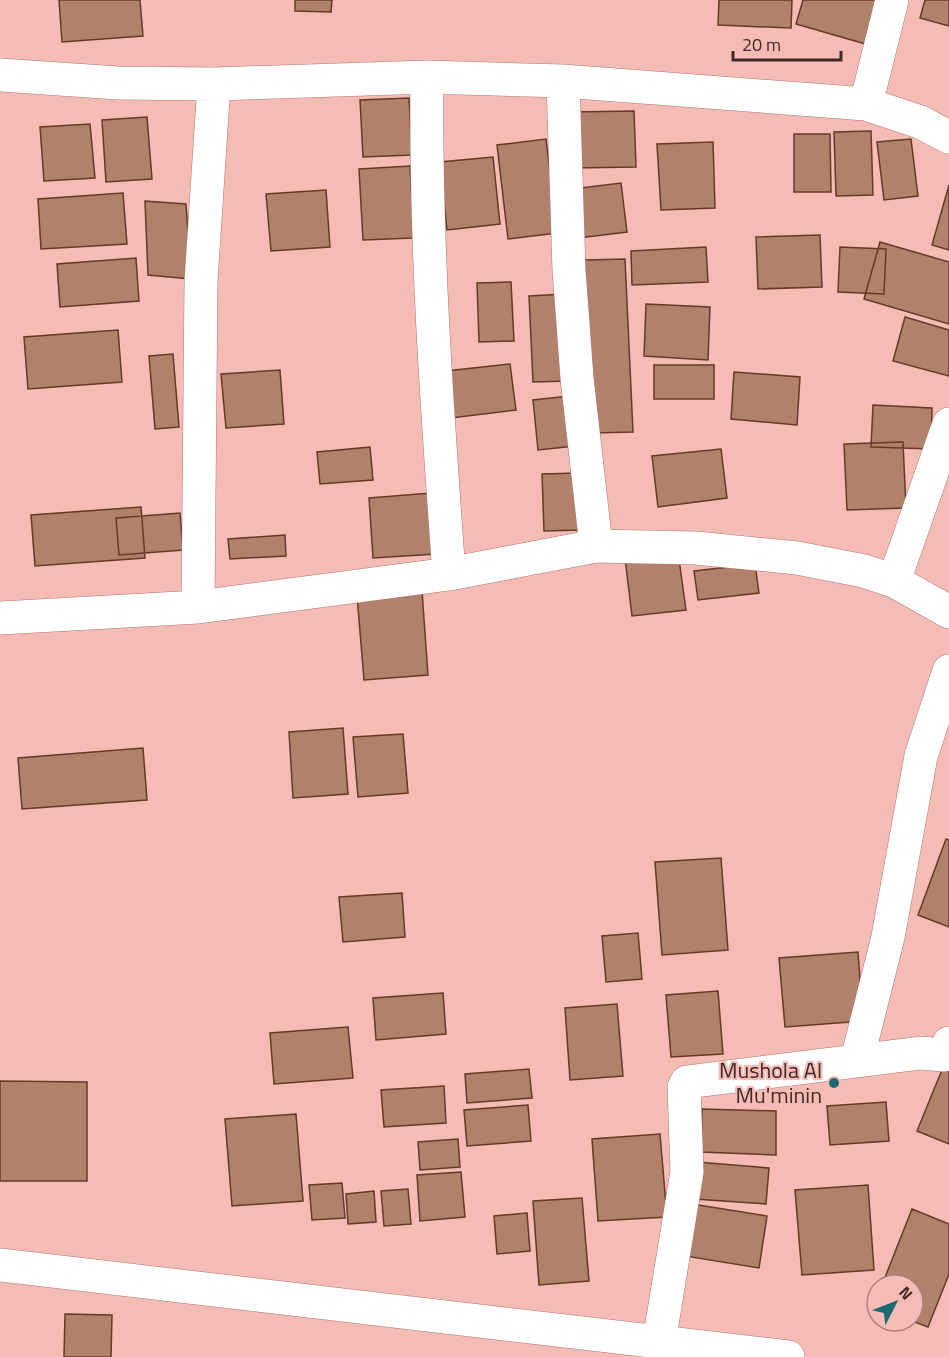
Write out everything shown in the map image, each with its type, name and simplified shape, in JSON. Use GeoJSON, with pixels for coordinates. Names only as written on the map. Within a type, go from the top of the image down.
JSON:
{"type":"FeatureCollection","features":[{"type":"Feature","properties":{"kind":"main road"},"geometry":{"type":"LineString","coordinates":[[866,104],[892,0]]}},
{"type":"Feature","properties":{"kind":"main road"},"geometry":{"type":"LineString","coordinates":[[0,75],[118,83],[214,84],[427,77],[563,81],[866,104],[920,122],[949,137]]}},
{"type":"Feature","properties":{"kind":"main road"},"geometry":{"type":"LineString","coordinates":[[427,77],[426,166],[432,322],[448,574]]}},
{"type":"Feature","properties":{"kind":"main road"},"geometry":{"type":"LineString","coordinates":[[563,81],[569,270],[576,378],[596,546]]}},
{"type":"Feature","properties":{"kind":"main road"},"geometry":{"type":"LineString","coordinates":[[198,607],[201,281],[214,84]]}},
{"type":"Feature","properties":{"kind":"main road"},"geometry":{"type":"LineString","coordinates":[[894,581],[949,424]]}},
{"type":"Feature","properties":{"kind":"main road"},"geometry":{"type":"LineString","coordinates":[[0,618],[198,607],[448,574],[596,546],[696,548],[797,558],[864,570],[894,581],[949,612]]}},
{"type":"Feature","properties":{"kind":"main road"},"geometry":{"type":"LineString","coordinates":[[857,1060],[888,937],[895,886],[921,756],[949,671]]}},
{"type":"Feature","properties":{"kind":"main road"},"geometry":{"type":"LineString","coordinates":[[659,1342],[684,1205],[687,1172],[684,1087],[687,1082],[947,1051]]}},
{"type":"Feature","properties":{"kind":"main road"},"geometry":{"type":"LineString","coordinates":[[0,1265],[788,1357]]}},
{"type":"Feature","properties":{"kind":"building"},"geometry":{"type":"Polygon","coordinates":[[[59,0],[140,0],[143,36],[62,42],[59,0]]]}},
{"type":"Feature","properties":{"kind":"building"},"geometry":{"type":"Polygon","coordinates":[[[295,0],[332,0],[331,12],[295,11],[295,0]]]}},
{"type":"Feature","properties":{"kind":"building"},"geometry":{"type":"Polygon","coordinates":[[[719,0],[792,0],[791,28],[718,25],[719,0]]]}},
{"type":"Feature","properties":{"kind":"building"},"geometry":{"type":"Polygon","coordinates":[[[803,0],[882,0],[869,45],[796,24],[803,0]]]}},
{"type":"Feature","properties":{"kind":"building"},"geometry":{"type":"Polygon","coordinates":[[[925,0],[949,0],[949,26],[920,18],[925,0]]]}},
{"type":"Feature","properties":{"kind":"building"},"geometry":{"type":"Polygon","coordinates":[[[409,98],[412,155],[363,157],[360,100],[409,98]]]}},
{"type":"Feature","properties":{"kind":"building"},"geometry":{"type":"Polygon","coordinates":[[[634,111],[636,167],[572,168],[570,112],[634,111]]]}},
{"type":"Feature","properties":{"kind":"building"},"geometry":{"type":"Polygon","coordinates":[[[147,117],[152,179],[106,182],[102,120],[147,117]]]}},
{"type":"Feature","properties":{"kind":"building"},"geometry":{"type":"Polygon","coordinates":[[[90,124],[95,178],[44,181],[40,127],[90,124]]]}},
{"type":"Feature","properties":{"kind":"building"},"geometry":{"type":"Polygon","coordinates":[[[871,131],[873,195],[836,196],[834,132],[871,131]]]}},
{"type":"Feature","properties":{"kind":"building"},"geometry":{"type":"Polygon","coordinates":[[[794,134],[830,134],[831,192],[794,192],[794,134]]]}},
{"type":"Feature","properties":{"kind":"building"},"geometry":{"type":"Polygon","coordinates":[[[546,139],[557,233],[508,239],[497,145],[546,139]]]}},
{"type":"Feature","properties":{"kind":"building"},"geometry":{"type":"Polygon","coordinates":[[[911,139],[918,196],[884,200],[877,142],[911,139]]]}},
{"type":"Feature","properties":{"kind":"building"},"geometry":{"type":"Polygon","coordinates":[[[713,142],[715,208],[661,210],[657,144],[713,142]]]}},
{"type":"Feature","properties":{"kind":"building"},"geometry":{"type":"Polygon","coordinates":[[[493,157],[500,224],[447,230],[440,162],[493,157]]]}},
{"type":"Feature","properties":{"kind":"building"},"geometry":{"type":"Polygon","coordinates":[[[410,166],[414,238],[363,240],[359,169],[410,166]]]}},
{"type":"Feature","properties":{"kind":"building"},"geometry":{"type":"Polygon","coordinates":[[[621,183],[627,232],[579,238],[573,189],[621,183]]]}},
{"type":"Feature","properties":{"kind":"building"},"geometry":{"type":"Polygon","coordinates":[[[949,185],[949,250],[932,245],[949,185]]]}},
{"type":"Feature","properties":{"kind":"building"},"geometry":{"type":"Polygon","coordinates":[[[326,190],[330,247],[271,251],[266,194],[326,190]]]}},
{"type":"Feature","properties":{"kind":"building"},"geometry":{"type":"Polygon","coordinates":[[[123,193],[127,244],[41,249],[38,199],[123,193]]]}},
{"type":"Feature","properties":{"kind":"building"},"geometry":{"type":"Polygon","coordinates":[[[145,201],[186,204],[191,279],[148,275],[145,201]]]}},
{"type":"Feature","properties":{"kind":"building"},"geometry":{"type":"Polygon","coordinates":[[[820,235],[822,287],[758,289],[756,237],[820,235]]]}},
{"type":"Feature","properties":{"kind":"building"},"geometry":{"type":"Polygon","coordinates":[[[880,242],[949,262],[949,324],[864,299],[880,242]]]}},
{"type":"Feature","properties":{"kind":"building"},"geometry":{"type":"Polygon","coordinates":[[[706,247],[708,282],[632,285],[631,251],[706,247]]]}},
{"type":"Feature","properties":{"kind":"building"},"geometry":{"type":"Polygon","coordinates":[[[840,247],[886,249],[884,294],[838,292],[840,247]]]}},
{"type":"Feature","properties":{"kind":"building"},"geometry":{"type":"Polygon","coordinates":[[[136,258],[139,301],[60,307],[57,264],[136,258]]]}},
{"type":"Feature","properties":{"kind":"building"},"geometry":{"type":"Polygon","coordinates":[[[625,259],[633,432],[592,433],[585,260],[625,259]]]}},
{"type":"Feature","properties":{"kind":"building"},"geometry":{"type":"Polygon","coordinates":[[[511,282],[514,341],[479,342],[477,283],[511,282]]]}},
{"type":"Feature","properties":{"kind":"building"},"geometry":{"type":"Polygon","coordinates":[[[565,294],[569,381],[533,382],[529,296],[565,294]]]}},
{"type":"Feature","properties":{"kind":"building"},"geometry":{"type":"Polygon","coordinates":[[[646,304],[710,307],[708,360],[644,356],[646,304]]]}},
{"type":"Feature","properties":{"kind":"building"},"geometry":{"type":"Polygon","coordinates":[[[905,317],[949,330],[949,376],[893,361],[905,317]]]}},
{"type":"Feature","properties":{"kind":"building"},"geometry":{"type":"Polygon","coordinates":[[[118,330],[122,382],[28,389],[24,337],[118,330]]]}},
{"type":"Feature","properties":{"kind":"building"},"geometry":{"type":"Polygon","coordinates":[[[173,354],[179,427],[155,429],[149,356],[173,354]]]}},
{"type":"Feature","properties":{"kind":"building"},"geometry":{"type":"Polygon","coordinates":[[[510,364],[516,410],[451,418],[446,371],[510,364]]]}},
{"type":"Feature","properties":{"kind":"building"},"geometry":{"type":"Polygon","coordinates":[[[654,365],[714,365],[714,399],[654,399],[654,365]]]}},
{"type":"Feature","properties":{"kind":"building"},"geometry":{"type":"Polygon","coordinates":[[[280,370],[284,424],[226,428],[221,374],[280,370]]]}},
{"type":"Feature","properties":{"kind":"building"},"geometry":{"type":"Polygon","coordinates":[[[734,372],[800,377],[797,425],[731,419],[734,372]]]}},
{"type":"Feature","properties":{"kind":"building"},"geometry":{"type":"Polygon","coordinates":[[[569,396],[575,446],[538,450],[533,400],[569,396]]]}},
{"type":"Feature","properties":{"kind":"building"},"geometry":{"type":"Polygon","coordinates":[[[873,405],[932,408],[931,449],[871,447],[873,405]]]}},
{"type":"Feature","properties":{"kind":"building"},"geometry":{"type":"Polygon","coordinates":[[[903,442],[906,508],[847,510],[844,444],[903,442]]]}},
{"type":"Feature","properties":{"kind":"building"},"geometry":{"type":"Polygon","coordinates":[[[370,447],[373,480],[320,484],[317,452],[370,447]]]}},
{"type":"Feature","properties":{"kind":"building"},"geometry":{"type":"Polygon","coordinates":[[[721,449],[727,498],[658,507],[652,456],[721,449]]]}},
{"type":"Feature","properties":{"kind":"building"},"geometry":{"type":"Polygon","coordinates":[[[578,473],[581,530],[544,531],[542,474],[578,473]]]}},
{"type":"Feature","properties":{"kind":"building"},"geometry":{"type":"Polygon","coordinates":[[[431,493],[436,554],[373,558],[369,498],[431,493]]]}},
{"type":"Feature","properties":{"kind":"building"},"geometry":{"type":"Polygon","coordinates":[[[141,507],[145,558],[35,566],[31,515],[141,507]]]}},
{"type":"Feature","properties":{"kind":"building"},"geometry":{"type":"Polygon","coordinates":[[[180,513],[183,550],[119,555],[116,518],[180,513]]]}},
{"type":"Feature","properties":{"kind":"building"},"geometry":{"type":"Polygon","coordinates":[[[285,535],[286,556],[230,559],[228,539],[285,535]]]}},
{"type":"Feature","properties":{"kind":"building"},"geometry":{"type":"Polygon","coordinates":[[[678,552],[686,610],[632,616],[625,558],[678,552]]]}},
{"type":"Feature","properties":{"kind":"building"},"geometry":{"type":"Polygon","coordinates":[[[755,564],[759,593],[698,600],[694,571],[755,564]]]}},
{"type":"Feature","properties":{"kind":"building"},"geometry":{"type":"Polygon","coordinates":[[[422,591],[428,675],[364,680],[357,596],[422,591]]]}},
{"type":"Feature","properties":{"kind":"building"},"geometry":{"type":"Polygon","coordinates":[[[343,728],[348,794],[293,798],[289,732],[343,728]]]}},
{"type":"Feature","properties":{"kind":"building"},"geometry":{"type":"Polygon","coordinates":[[[403,734],[408,793],[358,797],[353,737],[403,734]]]}},
{"type":"Feature","properties":{"kind":"building"},"geometry":{"type":"Polygon","coordinates":[[[143,748],[147,800],[22,809],[18,758],[143,748]]]}},
{"type":"Feature","properties":{"kind":"building"},"geometry":{"type":"Polygon","coordinates":[[[946,839],[949,840],[949,927],[918,915],[946,839]]]}},
{"type":"Feature","properties":{"kind":"building"},"geometry":{"type":"Polygon","coordinates":[[[721,858],[728,950],[662,955],[655,862],[721,858]]]}},
{"type":"Feature","properties":{"kind":"building"},"geometry":{"type":"Polygon","coordinates":[[[402,893],[405,937],[343,942],[339,897],[402,893]]]}},
{"type":"Feature","properties":{"kind":"building"},"geometry":{"type":"Polygon","coordinates":[[[638,933],[642,979],[606,982],[602,936],[638,933]]]}},
{"type":"Feature","properties":{"kind":"building"},"geometry":{"type":"Polygon","coordinates":[[[858,952],[863,1021],[785,1027],[779,958],[858,952]]]}},
{"type":"Feature","properties":{"kind":"building"},"geometry":{"type":"Polygon","coordinates":[[[718,991],[723,1054],[671,1057],[666,995],[718,991]]]}},
{"type":"Feature","properties":{"kind":"building"},"geometry":{"type":"Polygon","coordinates":[[[443,993],[446,1034],[376,1040],[373,998],[443,993]]]}},
{"type":"Feature","properties":{"kind":"building"},"geometry":{"type":"Polygon","coordinates":[[[617,1004],[623,1076],[570,1080],[565,1008],[617,1004]]]}},
{"type":"Feature","properties":{"kind":"building"},"geometry":{"type":"Polygon","coordinates":[[[348,1027],[353,1078],[274,1084],[270,1033],[348,1027]]]}},
{"type":"Feature","properties":{"kind":"building"},"geometry":{"type":"Polygon","coordinates":[[[944,1065],[949,1067],[949,1144],[917,1131],[944,1065]]]}},
{"type":"Feature","properties":{"kind":"building"},"geometry":{"type":"Polygon","coordinates":[[[529,1069],[532,1098],[467,1103],[465,1074],[529,1069]]]}},
{"type":"Feature","properties":{"kind":"building"},"geometry":{"type":"Polygon","coordinates":[[[0,1081],[87,1082],[87,1181],[0,1181],[0,1081]]]}},
{"type":"Feature","properties":{"kind":"building"},"geometry":{"type":"Polygon","coordinates":[[[444,1086],[446,1123],[384,1127],[381,1090],[444,1086]]]}},
{"type":"Feature","properties":{"kind":"building"},"geometry":{"type":"Polygon","coordinates":[[[886,1102],[889,1141],[830,1145],[827,1106],[886,1102]]]}},
{"type":"Feature","properties":{"kind":"building"},"geometry":{"type":"Polygon","coordinates":[[[528,1105],[531,1141],[467,1146],[464,1110],[528,1105]]]}},
{"type":"Feature","properties":{"kind":"building"},"geometry":{"type":"Polygon","coordinates":[[[702,1109],[776,1111],[776,1155],[701,1152],[702,1109]]]}},
{"type":"Feature","properties":{"kind":"building"},"geometry":{"type":"Polygon","coordinates":[[[296,1114],[303,1201],[232,1206],[225,1119],[296,1114]]]}},
{"type":"Feature","properties":{"kind":"building"},"geometry":{"type":"Polygon","coordinates":[[[660,1134],[667,1217],[598,1221],[592,1139],[660,1134]]]}},
{"type":"Feature","properties":{"kind":"building"},"geometry":{"type":"Polygon","coordinates":[[[458,1139],[460,1167],[420,1170],[418,1142],[458,1139]]]}},
{"type":"Feature","properties":{"kind":"building"},"geometry":{"type":"Polygon","coordinates":[[[697,1162],[769,1168],[766,1204],[694,1199],[697,1162]]]}},
{"type":"Feature","properties":{"kind":"building"},"geometry":{"type":"Polygon","coordinates":[[[461,1172],[465,1217],[420,1221],[417,1175],[461,1172]]]}},
{"type":"Feature","properties":{"kind":"building"},"geometry":{"type":"Polygon","coordinates":[[[342,1183],[345,1218],[312,1220],[309,1185],[342,1183]]]}},
{"type":"Feature","properties":{"kind":"building"},"geometry":{"type":"Polygon","coordinates":[[[868,1185],[874,1270],[802,1275],[795,1190],[868,1185]]]}},
{"type":"Feature","properties":{"kind":"building"},"geometry":{"type":"Polygon","coordinates":[[[408,1189],[411,1224],[384,1226],[381,1191],[408,1189]]]}},
{"type":"Feature","properties":{"kind":"building"},"geometry":{"type":"Polygon","coordinates":[[[374,1191],[376,1222],[348,1224],[346,1194],[374,1191]]]}},
{"type":"Feature","properties":{"kind":"building"},"geometry":{"type":"Polygon","coordinates":[[[582,1198],[589,1281],[539,1285],[533,1201],[582,1198]]]}},
{"type":"Feature","properties":{"kind":"building"},"geometry":{"type":"Polygon","coordinates":[[[692,1204],[767,1216],[759,1268],[685,1256],[692,1204]]]}},
{"type":"Feature","properties":{"kind":"building"},"geometry":{"type":"Polygon","coordinates":[[[912,1209],[949,1224],[949,1274],[928,1327],[925,1326],[925,1273],[887,1273],[912,1209]]]}},
{"type":"Feature","properties":{"kind":"building"},"geometry":{"type":"Polygon","coordinates":[[[527,1213],[530,1251],[497,1254],[494,1216],[527,1213]]]}},
{"type":"Feature","properties":{"kind":"building"},"geometry":{"type":"Polygon","coordinates":[[[65,1314],[112,1315],[111,1357],[64,1357],[65,1314]]]}},
{"type":"Feature","properties":{"kind":"place","name":"Mushola Al Mu'minin"},"geometry":{"type":"Point","coordinates":[834,1083]}}]}
